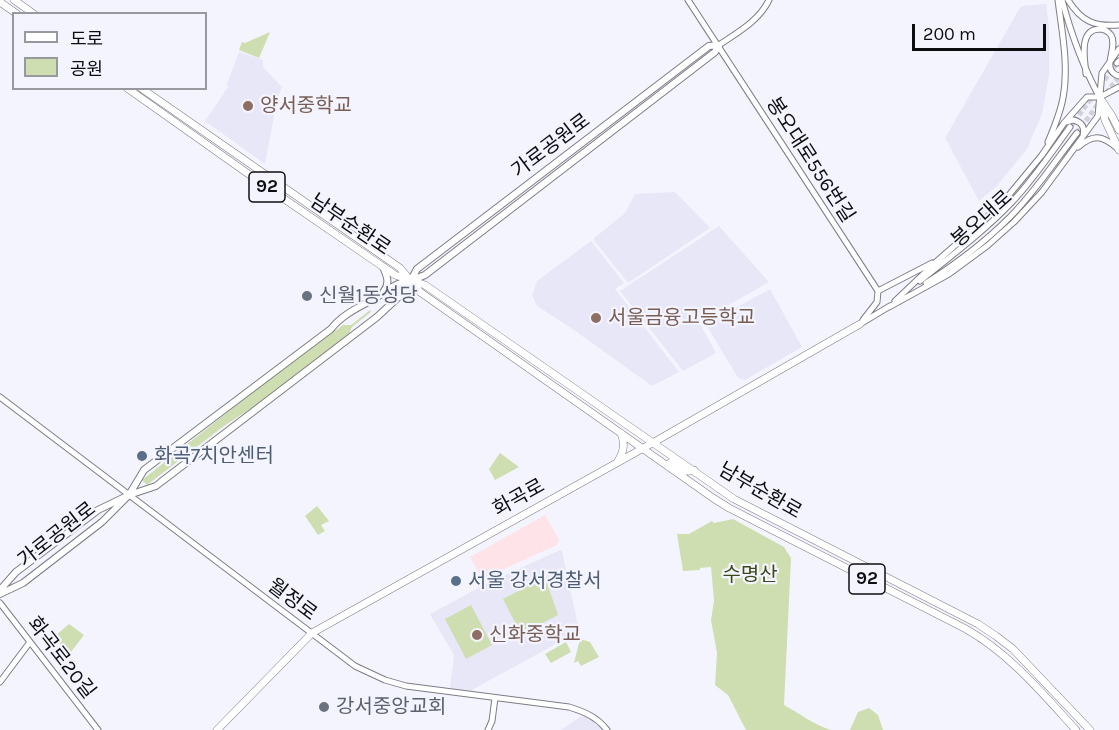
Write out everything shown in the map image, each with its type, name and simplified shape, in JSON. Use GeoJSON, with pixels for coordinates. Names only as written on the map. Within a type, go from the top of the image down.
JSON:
{"type":"FeatureCollection","features":[{"type":"Feature","properties":{"kind":"main road"},"geometry":{"type":"LineString","coordinates":[[15,0],[31,12]]}},
{"type":"Feature","properties":{"kind":"main road"},"geometry":{"type":"LineString","coordinates":[[0,2],[14,12]]}},
{"type":"Feature","properties":{"kind":"main road","name":"가로공원로"},"geometry":{"type":"LineString","coordinates":[[0,592],[16,572],[98,510],[129,495],[156,486],[377,317],[405,291],[417,269],[709,46],[719,45]]}},
{"type":"Feature","properties":{"kind":"main road","name":"남부순환로"},"geometry":{"type":"LineString","coordinates":[[130,90],[383,267],[395,275],[425,285],[734,499],[978,624],[1027,662],[1090,730]]}},
{"type":"Feature","properties":{"kind":"main road","name":"남부순환로"},"geometry":{"type":"LineString","coordinates":[[144,90],[400,268],[420,292],[729,508],[980,637],[1025,675],[1076,730]]}},
{"type":"Feature","properties":{"kind":"main road"},"geometry":{"type":"LineString","coordinates":[[1100,97],[1119,130]]}},
{"type":"Feature","properties":{"kind":"main road"},"geometry":{"type":"LineString","coordinates":[[1100,97],[1106,120],[1119,150]]}},
{"type":"Feature","properties":{"kind":"main road"},"geometry":{"type":"LineString","coordinates":[[381,295],[388,284],[383,267]]}},
{"type":"Feature","properties":{"kind":"main road","name":"가로공원로"},"geometry":{"type":"LineString","coordinates":[[0,592],[23,583],[102,522],[129,495],[144,470],[335,324],[396,285],[410,281]]}},
{"type":"Feature","properties":{"kind":"main road","name":"화곡로"},"geometry":{"type":"LineString","coordinates":[[217,730],[312,633],[860,324]]}},
{"type":"Feature","properties":{"kind":"main road"},"geometry":{"type":"LineString","coordinates":[[613,427],[616,425],[627,431],[630,429],[628,425]]}},
{"type":"Feature","properties":{"kind":"main road"},"geometry":{"type":"LineString","coordinates":[[617,462],[623,450],[624,441],[621,433]]}},
{"type":"Feature","properties":{"kind":"main road"},"geometry":{"type":"LineString","coordinates":[[669,467],[671,462],[688,472],[694,470]]}},
{"type":"Feature","properties":{"kind":"main road"},"geometry":{"type":"LineString","coordinates":[[144,470],[140,485],[144,488],[156,486]]}},
{"type":"Feature","properties":{"kind":"main road"},"geometry":{"type":"LineString","coordinates":[[98,510],[109,509],[102,522]]}},
{"type":"Feature","properties":{"kind":"street","name":"봉오대로556번길"},"geometry":{"type":"LineString","coordinates":[[688,0],[878,291]]}},
{"type":"Feature","properties":{"kind":"street","name":"가로공원로"},"geometry":{"type":"LineString","coordinates":[[719,45],[752,21],[764,9],[768,0]]}},
{"type":"Feature","properties":{"kind":"street"},"geometry":{"type":"LineString","coordinates":[[1060,0],[1086,74],[1100,97]]}},
{"type":"Feature","properties":{"kind":"street"},"geometry":{"type":"LineString","coordinates":[[1042,155],[1055,126],[1063,96],[1065,59],[1060,0]]}},
{"type":"Feature","properties":{"kind":"street"},"geometry":{"type":"LineString","coordinates":[[1068,0],[1080,16],[1087,20],[1107,26],[1119,25]]}},
{"type":"Feature","properties":{"kind":"street"},"geometry":{"type":"LineString","coordinates":[[1086,74],[1084,43],[1087,35],[1094,30],[1104,30],[1112,36],[1114,45],[1110,70],[1112,74],[1119,76]]}},
{"type":"Feature","properties":{"kind":"street"},"geometry":{"type":"LineString","coordinates":[[888,307],[949,274],[987,246],[1042,192],[1098,116],[1102,73],[1119,49]]}},
{"type":"Feature","properties":{"kind":"street"},"geometry":{"type":"LineString","coordinates":[[888,307],[1004,201],[1067,125],[1087,97],[1100,97],[1119,87]]}},
{"type":"Feature","properties":{"kind":"street"},"geometry":{"type":"LineString","coordinates":[[1067,125],[1073,120],[1081,123],[1082,137]]}},
{"type":"Feature","properties":{"kind":"street","name":"봉오대로"},"geometry":{"type":"LineString","coordinates":[[888,307],[992,223],[1031,180],[1067,125]]}},
{"type":"Feature","properties":{"kind":"street","name":"봉오대로"},"geometry":{"type":"LineString","coordinates":[[860,324],[947,270],[989,236],[1011,216],[1035,188],[1077,133]]}},
{"type":"Feature","properties":{"kind":"street"},"geometry":{"type":"LineString","coordinates":[[1072,152],[1087,139],[1092,138],[1103,138],[1119,150]]}},
{"type":"Feature","properties":{"kind":"street"},"geometry":{"type":"LineString","coordinates":[[860,324],[877,302],[878,291],[936,261]]}},
{"type":"Feature","properties":{"kind":"street","name":"월정로"},"geometry":{"type":"LineString","coordinates":[[0,397],[355,666],[385,680],[406,686],[569,707],[593,716],[608,730]]}},
{"type":"Feature","properties":{"kind":"street"},"geometry":{"type":"LineString","coordinates":[[16,572],[10,584],[13,586],[23,583]]}},
{"type":"Feature","properties":{"kind":"street","name":"화곡로20길"},"geometry":{"type":"LineString","coordinates":[[0,603],[98,730]]}},
{"type":"Feature","properties":{"kind":"street"},"geometry":{"type":"LineString","coordinates":[[0,682],[30,642]]}},
{"type":"Feature","properties":{"kind":"street"},"geometry":{"type":"LineString","coordinates":[[488,730],[492,721],[495,698]]}},
{"type":"Feature","properties":{"kind":"shaded area"},"geometry":{"type":"Polygon","coordinates":[[[1046,4],[1049,27],[1049,76],[1042,114],[1027,149],[996,187],[979,201],[945,138],[1021,6],[1046,4]]]}},
{"type":"Feature","properties":{"kind":"shaded area"},"geometry":{"type":"Polygon","coordinates":[[[239,52],[263,60],[263,67],[282,87],[277,100],[265,164],[205,121],[228,87],[227,84],[239,52]]]}},
{"type":"Feature","properties":{"kind":"shaded area"},"geometry":{"type":"Polygon","coordinates":[[[675,192],[710,228],[628,283],[593,239],[625,213],[635,194],[675,192]]]}},
{"type":"Feature","properties":{"kind":"shaded area"},"geometry":{"type":"Polygon","coordinates":[[[719,226],[769,282],[699,322],[716,353],[683,371],[620,291],[719,226]]]}},
{"type":"Feature","properties":{"kind":"shaded area","name":"서울금융고등학교"},"geometry":{"type":"Polygon","coordinates":[[[591,241],[624,283],[615,289],[679,372],[652,386],[537,306],[532,295],[537,281],[591,241]]]}},
{"type":"Feature","properties":{"kind":"shaded area"},"geometry":{"type":"Polygon","coordinates":[[[770,289],[802,347],[745,380],[738,378],[707,326],[708,323],[770,289]]]}},
{"type":"Feature","properties":{"kind":"shaded area"},"geometry":{"type":"Polygon","coordinates":[[[545,515],[559,540],[557,545],[482,579],[470,557],[545,515]]]}},
{"type":"Feature","properties":{"kind":"shaded area"},"geometry":{"type":"Polygon","coordinates":[[[560,550],[578,625],[576,633],[470,691],[450,688],[454,655],[430,614],[486,584],[560,550]]]}},
{"type":"Feature","properties":{"kind":"shaded area"},"geometry":{"type":"Polygon","coordinates":[[[581,716],[589,718],[603,730],[561,730],[581,716]]]}},
{"type":"Feature","properties":{"kind":"green space"},"geometry":{"type":"Polygon","coordinates":[[[270,32],[259,58],[239,50],[242,42],[245,43],[270,32]]]}},
{"type":"Feature","properties":{"kind":"green space"},"geometry":{"type":"Polygon","coordinates":[[[370,310],[371,312],[352,327],[349,334],[250,409],[147,485],[142,480],[343,325],[351,325],[370,310]]]}},
{"type":"Feature","properties":{"kind":"green space"},"geometry":{"type":"Polygon","coordinates":[[[500,453],[519,467],[495,480],[489,469],[500,453]]]}},
{"type":"Feature","properties":{"kind":"green space"},"geometry":{"type":"Polygon","coordinates":[[[317,506],[329,521],[321,525],[325,531],[318,535],[305,516],[317,506]]]}},
{"type":"Feature","properties":{"kind":"green space","name":"수명산"},"geometry":{"type":"Polygon","coordinates":[[[733,519],[784,547],[791,558],[784,705],[831,730],[746,730],[728,695],[715,685],[717,653],[711,620],[714,601],[711,567],[683,571],[677,534],[689,534],[712,521],[714,523],[733,519]]]}},
{"type":"Feature","properties":{"kind":"green space"},"geometry":{"type":"Polygon","coordinates":[[[545,577],[558,615],[521,634],[503,599],[545,577]]]}},
{"type":"Feature","properties":{"kind":"green space"},"geometry":{"type":"Polygon","coordinates":[[[471,605],[492,645],[466,659],[445,619],[471,605]]]}},
{"type":"Feature","properties":{"kind":"green space"},"geometry":{"type":"Polygon","coordinates":[[[69,624],[84,635],[71,652],[54,637],[69,624]]]}},
{"type":"Feature","properties":{"kind":"green space"},"geometry":{"type":"Polygon","coordinates":[[[580,639],[590,642],[599,657],[581,666],[578,661],[574,663],[580,639]]]}},
{"type":"Feature","properties":{"kind":"green space"},"geometry":{"type":"Polygon","coordinates":[[[566,642],[571,652],[551,663],[545,654],[566,642]]]}},
{"type":"Feature","properties":{"kind":"green space"},"geometry":{"type":"Polygon","coordinates":[[[869,708],[878,715],[883,730],[850,730],[858,712],[869,708]]]}},
{"type":"Feature","properties":{"kind":"tunnel"},"geometry":{"type":"LineString","coordinates":[[1100,86],[1117,63]]}},
{"type":"Feature","properties":{"kind":"tunnel"},"geometry":{"type":"LineString","coordinates":[[1106,93],[1119,77]]}},
{"type":"Feature","properties":{"kind":"tunnel"},"geometry":{"type":"LineString","coordinates":[[1070,127],[1093,96]]}},
{"type":"Feature","properties":{"kind":"tunnel"},"geometry":{"type":"LineString","coordinates":[[1077,133],[1099,103]]}},
{"type":"Feature","properties":{"kind":"place","name":"양서중학교"},"geometry":{"type":"Point","coordinates":[248,106]}},
{"type":"Feature","properties":{"kind":"place","name":"신월1동성당"},"geometry":{"type":"Point","coordinates":[307,296]}},
{"type":"Feature","properties":{"kind":"place","name":"서울금융고등학교"},"geometry":{"type":"Point","coordinates":[596,318]}},
{"type":"Feature","properties":{"kind":"place","name":"화곡7치안센터"},"geometry":{"type":"Point","coordinates":[142,456]}},
{"type":"Feature","properties":{"kind":"place","name":"서울 강서경찰서"},"geometry":{"type":"Point","coordinates":[456,581]}},
{"type":"Feature","properties":{"kind":"place","name":"신화중학교"},"geometry":{"type":"Point","coordinates":[477,635]}},
{"type":"Feature","properties":{"kind":"place","name":"강서중앙교회"},"geometry":{"type":"Point","coordinates":[324,707]}}]}
